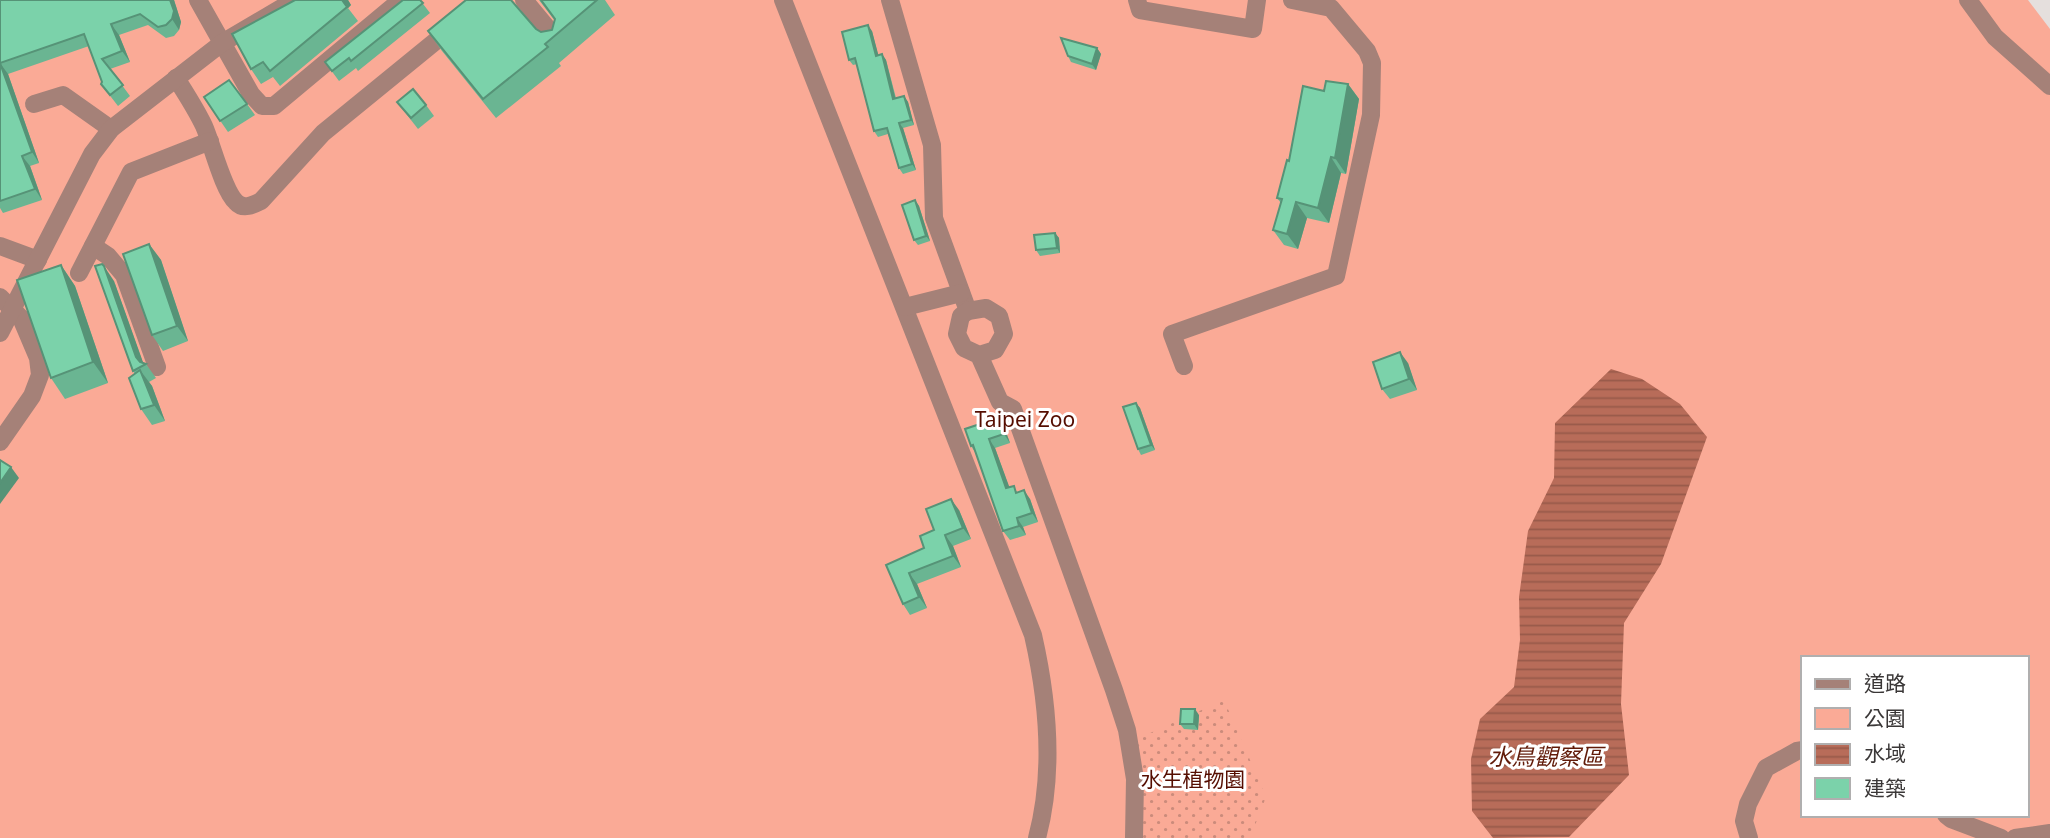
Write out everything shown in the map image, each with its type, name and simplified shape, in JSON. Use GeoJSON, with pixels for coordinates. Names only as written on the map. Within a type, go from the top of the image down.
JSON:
{"type":"FeatureCollection","features":[{"type":"Feature","properties":{"kind":"street"},"geometry":{"type":"LineString","coordinates":[[198,0],[251,94],[262,106],[274,106],[401,0]]}},
{"type":"Feature","properties":{"kind":"street"},"geometry":{"type":"LineString","coordinates":[[0,333],[6,304],[38,260],[92,154],[111,129],[222,43],[295,0]]}},
{"type":"Feature","properties":{"kind":"street"},"geometry":{"type":"LineString","coordinates":[[176,78],[195,108],[236,202],[243,207],[252,205],[261,201],[323,133],[486,0]]}},
{"type":"Feature","properties":{"kind":"street"},"geometry":{"type":"LineString","coordinates":[[524,0],[558,41]]}},
{"type":"Feature","properties":{"kind":"street"},"geometry":{"type":"LineString","coordinates":[[783,0],[1033,635],[1042,677],[1048,749],[1045,792],[1037,838]]}},
{"type":"Feature","properties":{"kind":"street"},"geometry":{"type":"LineString","coordinates":[[890,0],[932,145],[934,218],[968,311]]}},
{"type":"Feature","properties":{"kind":"street"},"geometry":{"type":"LineString","coordinates":[[1137,0],[1140,10],[1253,29],[1256,3]]}},
{"type":"Feature","properties":{"kind":"street"},"geometry":{"type":"LineString","coordinates":[[1184,366],[1172,334],[1336,276],[1371,115],[1372,63],[1367,51],[1333,4],[1292,0]]}},
{"type":"Feature","properties":{"kind":"street"},"geometry":{"type":"LineString","coordinates":[[1968,0],[1995,37],[2050,86]]}},
{"type":"Feature","properties":{"kind":"street"},"geometry":{"type":"LineString","coordinates":[[34,104],[63,95],[111,129]]}},
{"type":"Feature","properties":{"kind":"street"},"geometry":{"type":"LineString","coordinates":[[79,273],[131,172],[210,141]]}},
{"type":"Feature","properties":{"kind":"street"},"geometry":{"type":"LineString","coordinates":[[0,246],[38,260]]}},
{"type":"Feature","properties":{"kind":"street"},"geometry":{"type":"LineString","coordinates":[[93,246],[108,256],[124,275],[157,367]]}},
{"type":"Feature","properties":{"kind":"street"},"geometry":{"type":"LineString","coordinates":[[905,307],[961,293]]}},
{"type":"Feature","properties":{"kind":"street"},"geometry":{"type":"LineString","coordinates":[[0,442],[32,396],[40,375],[38,358],[20,318],[6,304]]}},
{"type":"Feature","properties":{"kind":"street"},"geometry":{"type":"LineString","coordinates":[[978,355],[995,350],[1004,334],[999,316],[986,308],[968,311],[961,316],[957,334],[964,348],[978,355],[1000,402],[1013,409],[1127,730],[1135,779],[1134,838]]}},
{"type":"Feature","properties":{"kind":"street"},"geometry":{"type":"LineString","coordinates":[[1749,838],[1744,821],[1748,804],[1766,768],[1801,750]]}},
{"type":"Feature","properties":{"kind":"street"},"geometry":{"type":"LineString","coordinates":[[1948,817],[2001,838]]}},
{"type":"Feature","properties":{"kind":"street"},"geometry":{"type":"LineString","coordinates":[[2015,838],[2050,832]]}},
{"type":"Feature","properties":{"kind":"green space","name":"Taipei Zoo"},"geometry":{"type":"Polygon","coordinates":[[[0,0],[2028,0],[2050,29],[2050,838],[0,838],[0,0]]]}},
{"type":"Feature","properties":{"kind":"green space","name":"水生植物園"},"geometry":{"type":"Polygon","coordinates":[[[1224,700],[1266,797],[1250,838],[1131,838],[1130,742],[1224,700]]]}},
{"type":"Feature","properties":{"kind":"water","name":"水鳥觀察區"},"geometry":{"type":"Polygon","coordinates":[[[1611,369],[1642,379],[1680,404],[1707,437],[1661,564],[1624,623],[1621,704],[1629,775],[1569,837],[1493,838],[1472,811],[1471,759],[1480,719],[1514,687],[1520,640],[1519,597],[1528,531],[1554,478],[1555,423],[1611,369]]]}},
{"type":"Feature","properties":{"kind":"building"},"geometry":{"type":"Polygon","coordinates":[[[0,0],[170,0],[174,11],[172,19],[166,25],[158,27],[140,14],[111,24],[122,51],[102,59],[123,85],[110,95],[101,84],[84,34],[0,63],[0,0]]]}},
{"type":"Feature","properties":{"kind":"building"},"geometry":{"type":"Polygon","coordinates":[[[295,0],[342,0],[347,7],[270,71],[263,62],[251,69],[232,34],[295,0]]]}},
{"type":"Feature","properties":{"kind":"building"},"geometry":{"type":"Polygon","coordinates":[[[403,0],[420,0],[423,3],[351,61],[349,58],[332,71],[325,62],[403,0]]]}},
{"type":"Feature","properties":{"kind":"building"},"geometry":{"type":"Polygon","coordinates":[[[466,0],[511,0],[541,32],[552,30],[555,19],[541,0],[597,0],[545,44],[548,47],[483,99],[428,31],[466,0]]]}},
{"type":"Feature","properties":{"kind":"building"},"geometry":{"type":"Polygon","coordinates":[[[868,25],[876,56],[882,54],[893,99],[904,96],[911,120],[899,123],[912,164],[899,168],[887,128],[874,131],[855,58],[849,60],[842,32],[868,25]]]}},
{"type":"Feature","properties":{"kind":"building"},"geometry":{"type":"Polygon","coordinates":[[[1061,38],[1097,48],[1092,64],[1068,56],[1061,38]]]}},
{"type":"Feature","properties":{"kind":"building"},"geometry":{"type":"Polygon","coordinates":[[[0,63],[32,152],[22,156],[35,189],[0,201],[0,63]]]}},
{"type":"Feature","properties":{"kind":"building"},"geometry":{"type":"Polygon","coordinates":[[[229,80],[247,104],[220,121],[204,97],[229,80]]]}},
{"type":"Feature","properties":{"kind":"building"},"geometry":{"type":"Polygon","coordinates":[[[1326,81],[1348,84],[1335,158],[1331,157],[1318,208],[1296,202],[1287,234],[1273,230],[1282,199],[1277,198],[1287,160],[1289,161],[1303,86],[1324,91],[1326,81]]]}},
{"type":"Feature","properties":{"kind":"building"},"geometry":{"type":"Polygon","coordinates":[[[413,89],[426,105],[411,118],[397,102],[413,89]]]}},
{"type":"Feature","properties":{"kind":"building"},"geometry":{"type":"Polygon","coordinates":[[[915,200],[926,236],[914,240],[902,205],[915,200]]]}},
{"type":"Feature","properties":{"kind":"building"},"geometry":{"type":"Polygon","coordinates":[[[1055,233],[1057,248],[1036,250],[1034,235],[1055,233]]]}},
{"type":"Feature","properties":{"kind":"building"},"geometry":{"type":"Polygon","coordinates":[[[149,244],[177,326],[152,335],[123,254],[149,244]]]}},
{"type":"Feature","properties":{"kind":"building"},"geometry":{"type":"Polygon","coordinates":[[[102,264],[136,357],[146,364],[133,371],[95,266],[102,264]]]}},
{"type":"Feature","properties":{"kind":"building"},"geometry":{"type":"Polygon","coordinates":[[[61,265],[93,362],[51,378],[17,280],[61,265]]]}},
{"type":"Feature","properties":{"kind":"building"},"geometry":{"type":"Polygon","coordinates":[[[1400,352],[1409,379],[1382,389],[1373,362],[1400,352]]]}},
{"type":"Feature","properties":{"kind":"building"},"geometry":{"type":"Polygon","coordinates":[[[140,370],[154,405],[141,409],[129,378],[140,370]]]}},
{"type":"Feature","properties":{"kind":"building"},"geometry":{"type":"Polygon","coordinates":[[[1136,403],[1151,445],[1138,449],[1123,407],[1136,403]]]}},
{"type":"Feature","properties":{"kind":"building"},"geometry":{"type":"Polygon","coordinates":[[[998,418],[1004,434],[989,439],[1006,488],[1014,486],[1016,493],[1024,490],[1032,513],[1017,518],[1019,526],[1003,531],[965,429],[998,418]]]}},
{"type":"Feature","properties":{"kind":"building"},"geometry":{"type":"Polygon","coordinates":[[[0,460],[11,467],[0,483],[0,460]]]}},
{"type":"Feature","properties":{"kind":"building"},"geometry":{"type":"Polygon","coordinates":[[[951,499],[963,528],[945,535],[953,556],[909,573],[919,597],[903,604],[886,565],[924,548],[920,536],[934,530],[926,509],[951,499]]]}},
{"type":"Feature","properties":{"kind":"building"},"geometry":{"type":"Polygon","coordinates":[[[1181,709],[1195,709],[1194,724],[1180,724],[1181,709]]]}}]}
